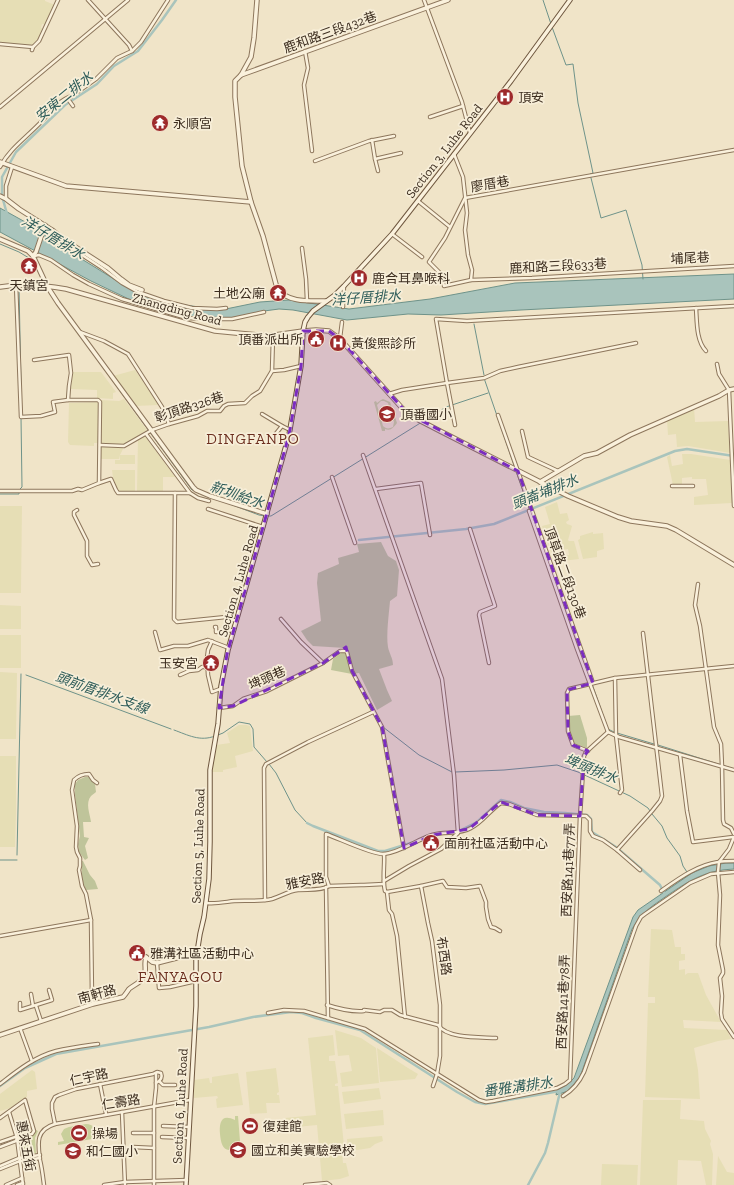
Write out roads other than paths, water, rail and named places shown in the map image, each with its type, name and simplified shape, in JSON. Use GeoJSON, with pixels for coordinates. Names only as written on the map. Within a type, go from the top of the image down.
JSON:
{"type":"FeatureCollection","features":[{"type":"Feature","properties":{"kind":"street"},"geometry":{"type":"LineString","coordinates":[[0,44],[33,49],[39,41],[58,0]]}},
{"type":"Feature","properties":{"kind":"street"},"geometry":{"type":"LineString","coordinates":[[88,0],[129,45],[132,51]]}},
{"type":"Feature","properties":{"kind":"street"},"geometry":{"type":"LineString","coordinates":[[0,107],[128,0]]}},
{"type":"Feature","properties":{"kind":"street"},"geometry":{"type":"LineString","coordinates":[[0,167],[16,145],[67,97],[72,96],[96,79],[117,58],[132,51],[141,42],[168,0]]}},
{"type":"Feature","properties":{"kind":"street"},"geometry":{"type":"LineString","coordinates":[[257,0],[251,56],[241,75],[235,81],[235,97],[242,166],[251,202],[263,236],[277,288],[286,297],[324,303]]}},
{"type":"Feature","properties":{"kind":"street"},"geometry":{"type":"LineString","coordinates":[[424,0],[463,106],[470,134]]}},
{"type":"Feature","properties":{"kind":"street","name":"鹿和路三段432巷"},"geometry":{"type":"LineString","coordinates":[[241,75],[448,0]]}},
{"type":"Feature","properties":{"kind":"street","name":"Section 3, Luhe Road"},"geometry":{"type":"LineString","coordinates":[[308,316],[344,286],[392,234],[511,81],[570,0]]}},
{"type":"Feature","properties":{"kind":"street"},"geometry":{"type":"LineString","coordinates":[[305,51],[308,68],[304,85],[312,151]]}},
{"type":"Feature","properties":{"kind":"street"},"geometry":{"type":"LineString","coordinates":[[68,99],[73,106]]}},
{"type":"Feature","properties":{"kind":"street"},"geometry":{"type":"LineString","coordinates":[[430,117],[463,106]]}},
{"type":"Feature","properties":{"kind":"street"},"geometry":{"type":"LineString","coordinates":[[315,161],[372,140],[394,136]]}},
{"type":"Feature","properties":{"kind":"street"},"geometry":{"type":"LineString","coordinates":[[372,140],[378,171]]}},
{"type":"Feature","properties":{"kind":"street","name":"廖厝巷"},"geometry":{"type":"LineString","coordinates":[[465,198],[734,150]]}},
{"type":"Feature","properties":{"kind":"street"},"geometry":{"type":"LineString","coordinates":[[375,159],[401,153]]}},
{"type":"Feature","properties":{"kind":"street"},"geometry":{"type":"LineString","coordinates":[[454,154],[463,177],[467,213],[465,230],[468,255],[472,270],[471,280]]}},
{"type":"Feature","properties":{"kind":"street"},"geometry":{"type":"LineString","coordinates":[[2,163],[66,186],[251,202]]}},
{"type":"Feature","properties":{"kind":"street"},"geometry":{"type":"LineString","coordinates":[[6,199],[6,186],[11,166]]}},
{"type":"Feature","properties":{"kind":"street"},"geometry":{"type":"LineString","coordinates":[[0,196],[108,268],[129,285],[142,290]]}},
{"type":"Feature","properties":{"kind":"street"},"geometry":{"type":"LineString","coordinates":[[418,201],[450,227],[465,198]]}},
{"type":"Feature","properties":{"kind":"street"},"geometry":{"type":"LineString","coordinates":[[33,256],[36,252],[45,225]]}},
{"type":"Feature","properties":{"kind":"street"},"geometry":{"type":"LineString","coordinates":[[45,225],[56,238],[122,283],[138,292],[164,301],[192,308],[226,308]]}},
{"type":"Feature","properties":{"kind":"street","name":"鹿和路三段633巷"},"geometry":{"type":"LineString","coordinates":[[450,227],[445,238],[429,262],[441,274],[444,286],[471,280],[646,271]]}},
{"type":"Feature","properties":{"kind":"street"},"geometry":{"type":"LineString","coordinates":[[392,234],[422,257]]}},
{"type":"Feature","properties":{"kind":"street"},"geometry":{"type":"LineString","coordinates":[[0,239],[28,251],[33,256],[46,286],[190,493],[198,498],[210,501]]}},
{"type":"Feature","properties":{"kind":"street"},"geometry":{"type":"LineString","coordinates":[[302,248],[307,301]]}},
{"type":"Feature","properties":{"kind":"street"},"geometry":{"type":"LineString","coordinates":[[33,256],[39,256],[51,260],[89,284],[122,299],[187,318],[232,319],[264,312]]}},
{"type":"Feature","properties":{"kind":"street","name":"埔尾巷"},"geometry":{"type":"LineString","coordinates":[[646,271],[734,266]]}},
{"type":"Feature","properties":{"kind":"street"},"geometry":{"type":"LineString","coordinates":[[16,284],[21,417],[41,416],[55,412],[53,402],[68,400],[98,400],[100,402],[99,483]]}},
{"type":"Feature","properties":{"kind":"street","name":"Zhangding Road"},"geometry":{"type":"LineString","coordinates":[[0,287],[16,284],[66,289],[214,331],[273,336],[303,331],[329,331],[340,339]]}},
{"type":"Feature","properties":{"kind":"street"},"geometry":{"type":"LineString","coordinates":[[343,307],[344,286]]}},
{"type":"Feature","properties":{"kind":"street"},"geometry":{"type":"LineString","coordinates":[[455,425],[436,319],[467,321],[734,306]]}},
{"type":"Feature","properties":{"kind":"street"},"geometry":{"type":"LineString","coordinates":[[696,308],[699,337],[703,349],[706,351]]}},
{"type":"Feature","properties":{"kind":"street","name":"Section 4, Luhe Road"},"geometry":{"type":"LineString","coordinates":[[216,736],[220,690],[225,664],[290,430],[302,366],[303,331],[308,316]]}},
{"type":"Feature","properties":{"kind":"street"},"geometry":{"type":"LineString","coordinates":[[342,322],[340,339],[404,411],[420,421],[568,496],[612,515],[631,521],[667,526],[676,530],[734,565]]}},
{"type":"Feature","properties":{"kind":"street"},"geometry":{"type":"LineString","coordinates":[[79,332],[104,341],[128,354],[162,406],[169,424]]}},
{"type":"Feature","properties":{"kind":"street"},"geometry":{"type":"LineString","coordinates":[[273,336],[272,371],[302,366]]}},
{"type":"Feature","properties":{"kind":"street"},"geometry":{"type":"LineString","coordinates":[[389,394],[402,390],[484,378],[500,371],[636,343]]}},
{"type":"Feature","properties":{"kind":"street"},"geometry":{"type":"LineString","coordinates":[[34,360],[69,355],[71,373],[68,400]]}},
{"type":"Feature","properties":{"kind":"street"},"geometry":{"type":"LineString","coordinates":[[717,364],[719,374],[729,390],[734,506]]}},
{"type":"Feature","properties":{"kind":"street","name":"彰頂路326巷"},"geometry":{"type":"LineString","coordinates":[[100,445],[124,446],[149,432],[169,424],[198,416],[207,411],[220,411],[228,404],[245,403],[260,391],[272,371]]}},
{"type":"Feature","properties":{"kind":"street"},"geometry":{"type":"LineString","coordinates":[[540,482],[584,456],[597,453],[630,435],[734,389]]}},
{"type":"Feature","properties":{"kind":"street"},"geometry":{"type":"LineString","coordinates":[[262,414],[290,430]]}},
{"type":"Feature","properties":{"kind":"street","name":"頂草路二段130巷"},"geometry":{"type":"LineString","coordinates":[[498,415],[592,684]]}},
{"type":"Feature","properties":{"kind":"street"},"geometry":{"type":"LineString","coordinates":[[274,436],[282,426]]}},
{"type":"Feature","properties":{"kind":"street"},"geometry":{"type":"LineString","coordinates":[[149,432],[196,490],[210,496],[267,514]]}},
{"type":"Feature","properties":{"kind":"street"},"geometry":{"type":"LineString","coordinates":[[522,432],[528,457],[559,471]]}},
{"type":"Feature","properties":{"kind":"street"},"geometry":{"type":"LineString","coordinates":[[363,455],[442,679],[454,775],[458,833]]}},
{"type":"Feature","properties":{"kind":"street"},"geometry":{"type":"LineString","coordinates":[[332,476],[355,542]]}},
{"type":"Feature","properties":{"kind":"street"},"geometry":{"type":"LineString","coordinates":[[0,492],[82,490],[111,479],[118,493],[190,493]]}},
{"type":"Feature","properties":{"kind":"street"},"geometry":{"type":"LineString","coordinates":[[376,489],[422,483],[430,533]]}},
{"type":"Feature","properties":{"kind":"street"},"geometry":{"type":"LineString","coordinates":[[672,486],[693,486]]}},
{"type":"Feature","properties":{"kind":"street"},"geometry":{"type":"LineString","coordinates":[[175,493],[174,620],[177,622],[226,617],[237,621]]}},
{"type":"Feature","properties":{"kind":"street"},"geometry":{"type":"LineString","coordinates":[[208,509],[263,527]]}},
{"type":"Feature","properties":{"kind":"street"},"geometry":{"type":"LineString","coordinates":[[77,510],[74,512],[74,515],[87,541],[87,556],[92,565],[98,564]]}},
{"type":"Feature","properties":{"kind":"street"},"geometry":{"type":"LineString","coordinates":[[529,511],[608,732]]}},
{"type":"Feature","properties":{"kind":"street"},"geometry":{"type":"LineString","coordinates":[[470,529],[495,606],[480,612],[489,663]]}},
{"type":"Feature","properties":{"kind":"street"},"geometry":{"type":"LineString","coordinates":[[698,584],[695,605],[700,626],[714,727],[721,744],[723,820],[724,824],[731,828],[734,836],[729,849],[719,862],[718,872],[720,895],[718,945],[724,970],[720,978],[722,996],[721,1013],[722,1019],[734,1037]]}},
{"type":"Feature","properties":{"kind":"street"},"geometry":{"type":"LineString","coordinates":[[281,619],[301,642],[323,663]]}},
{"type":"Feature","properties":{"kind":"street"},"geometry":{"type":"LineString","coordinates":[[215,627],[216,632],[234,630]]}},
{"type":"Feature","properties":{"kind":"street"},"geometry":{"type":"LineString","coordinates":[[155,632],[160,650],[174,646],[188,646],[208,640],[229,648]]}},
{"type":"Feature","properties":{"kind":"street"},"geometry":{"type":"LineString","coordinates":[[618,849],[651,812],[662,796],[643,633]]}},
{"type":"Feature","properties":{"kind":"street"},"geometry":{"type":"LineString","coordinates":[[212,641],[208,650],[208,675],[212,692],[220,690]]}},
{"type":"Feature","properties":{"kind":"street","name":"埤頭巷"},"geometry":{"type":"LineString","coordinates":[[219,708],[233,706],[243,699],[267,691],[323,663],[340,651],[345,650],[347,652],[352,671],[373,712]]}},
{"type":"Feature","properties":{"kind":"street"},"geometry":{"type":"LineString","coordinates":[[608,732],[588,751],[573,744],[568,731],[567,693],[570,689],[615,678],[734,666]]}},
{"type":"Feature","properties":{"kind":"street"},"geometry":{"type":"LineString","coordinates":[[180,675],[189,671],[198,670],[202,667],[208,667]]}},
{"type":"Feature","properties":{"kind":"street"},"geometry":{"type":"LineString","coordinates":[[615,678],[616,735],[621,792]]}},
{"type":"Feature","properties":{"kind":"street"},"geometry":{"type":"LineString","coordinates":[[265,900],[264,768],[266,764],[308,742],[373,712],[382,727],[404,848]]}},
{"type":"Feature","properties":{"kind":"street"},"geometry":{"type":"LineString","coordinates":[[608,732],[680,755],[734,770]]}},
{"type":"Feature","properties":{"kind":"street","name":"Section 5, Luhe Road"},"geometry":{"type":"LineString","coordinates":[[195,1029],[196,956],[207,903],[210,842],[210,770],[216,736]]}},
{"type":"Feature","properties":{"kind":"street","name":"西安路141巷77弄"},"geometry":{"type":"LineString","coordinates":[[576,924],[584,756],[588,751]]}},
{"type":"Feature","properties":{"kind":"street"},"geometry":{"type":"LineString","coordinates":[[680,755],[686,805],[693,842],[734,836]]}},
{"type":"Feature","properties":{"kind":"street"},"geometry":{"type":"LineString","coordinates":[[93,1004],[91,920],[86,894],[82,886],[79,870],[80,858],[76,847],[77,826],[72,790],[74,780],[77,777],[84,775],[89,774],[97,783]]}},
{"type":"Feature","properties":{"kind":"street"},"geometry":{"type":"LineString","coordinates":[[328,1018],[328,887],[326,877],[326,834],[372,852],[384,854],[404,848],[433,835],[458,833],[469,829],[480,823],[501,803],[509,804],[537,815],[586,816],[589,818],[590,831],[593,836],[618,849],[640,870]]}},
{"type":"Feature","properties":{"kind":"street","name":"雅安路"},"geometry":{"type":"LineString","coordinates":[[207,903],[217,904],[235,901],[265,900],[297,890],[384,882],[441,849],[458,833]]}},
{"type":"Feature","properties":{"kind":"street"},"geometry":{"type":"LineString","coordinates":[[384,854],[385,866],[383,873],[385,890],[387,892],[389,910],[392,914],[397,936],[405,1017]]}},
{"type":"Feature","properties":{"kind":"street"},"geometry":{"type":"LineString","coordinates":[[661,892],[688,873],[712,863],[734,861]]}},
{"type":"Feature","properties":{"kind":"street"},"geometry":{"type":"LineString","coordinates":[[563,1096],[575,1087],[584,1072],[636,926],[641,917],[690,883],[703,876],[718,872],[734,872]]}},
{"type":"Feature","properties":{"kind":"street"},"geometry":{"type":"LineString","coordinates":[[387,892],[443,881],[446,887],[466,888],[480,886],[486,902],[488,919],[491,927],[500,931]]}},
{"type":"Feature","properties":{"kind":"street","name":"布西路"},"geometry":{"type":"LineString","coordinates":[[421,886],[432,941],[440,1005],[440,1056],[433,1086]]}},
{"type":"Feature","properties":{"kind":"street"},"geometry":{"type":"LineString","coordinates":[[0,936],[91,920]]}},
{"type":"Feature","properties":{"kind":"street","name":"西安路141巷78弄"},"geometry":{"type":"LineString","coordinates":[[436,1075],[474,1098],[486,1102],[557,1088],[570,1080],[576,924]]}},
{"type":"Feature","properties":{"kind":"street","name":"南軒路"},"geometry":{"type":"LineString","coordinates":[[0,1035],[93,1004],[123,997],[130,988],[144,976],[146,969],[146,957],[152,962],[157,963],[192,954],[196,956]]}},
{"type":"Feature","properties":{"kind":"street"},"geometry":{"type":"LineString","coordinates":[[157,963],[159,988],[196,981]]}},
{"type":"Feature","properties":{"kind":"street"},"geometry":{"type":"LineString","coordinates":[[20,1003],[20,1010],[52,1000],[49,990]]}},
{"type":"Feature","properties":{"kind":"street"},"geometry":{"type":"LineString","coordinates":[[31,994],[34,1006],[41,1021]]}},
{"type":"Feature","properties":{"kind":"street"},"geometry":{"type":"LineString","coordinates":[[327,1005],[343,1010],[380,1012],[384,1010],[392,1010],[405,1017],[436,1024],[440,1029],[458,1036],[496,1038]]}},
{"type":"Feature","properties":{"kind":"street"},"geometry":{"type":"LineString","coordinates":[[268,1013],[284,1010],[304,1011],[365,1030],[436,1075]]}},
{"type":"Feature","properties":{"kind":"street"},"geometry":{"type":"LineString","coordinates":[[20,1028],[32,1061]]}},
{"type":"Feature","properties":{"kind":"street","name":"Section 6, Luhe Road"},"geometry":{"type":"LineString","coordinates":[[186,1185],[195,1029]]}},
{"type":"Feature","properties":{"kind":"street"},"geometry":{"type":"LineString","coordinates":[[0,1084],[32,1061],[56,1051],[98,1044]]}},
{"type":"Feature","properties":{"kind":"street"},"geometry":{"type":"LineString","coordinates":[[154,1185],[154,1107],[156,1073],[159,1072],[162,1073],[160,1082]]}},
{"type":"Feature","properties":{"kind":"street","name":"仁宇路"},"geometry":{"type":"LineString","coordinates":[[55,1124],[52,1103],[55,1098],[63,1093],[156,1073]]}},
{"type":"Feature","properties":{"kind":"street"},"geometry":{"type":"LineString","coordinates":[[156,1083],[160,1082],[163,1084],[175,1085]]}},
{"type":"Feature","properties":{"kind":"street"},"geometry":{"type":"LineString","coordinates":[[100,1084],[106,1114]]}},
{"type":"Feature","properties":{"kind":"street"},"geometry":{"type":"LineString","coordinates":[[0,1118],[26,1100],[34,1131],[32,1134],[17,1138],[15,1137],[0,1142]]}},
{"type":"Feature","properties":{"kind":"street","name":"仁壽路"},"geometry":{"type":"LineString","coordinates":[[55,1124],[190,1100]]}},
{"type":"Feature","properties":{"kind":"street","name":"惠來五街"},"geometry":{"type":"LineString","coordinates":[[9,1112],[17,1138],[23,1184]]}},
{"type":"Feature","properties":{"kind":"street"},"geometry":{"type":"LineString","coordinates":[[122,1112],[125,1183]]}},
{"type":"Feature","properties":{"kind":"street"},"geometry":{"type":"LineString","coordinates":[[44,1185],[38,1144],[40,1136],[45,1129],[55,1124]]}},
{"type":"Feature","properties":{"kind":"street"},"geometry":{"type":"LineString","coordinates":[[163,1126],[189,1127]]}},
{"type":"Feature","properties":{"kind":"street"},"geometry":{"type":"LineString","coordinates":[[134,1133],[154,1133]]}},
{"type":"Feature","properties":{"kind":"street"},"geometry":{"type":"LineString","coordinates":[[162,1137],[188,1138]]}},
{"type":"Feature","properties":{"kind":"street"},"geometry":{"type":"LineString","coordinates":[[0,1147],[16,1141],[17,1138]]}},
{"type":"Feature","properties":{"kind":"street"},"geometry":{"type":"LineString","coordinates":[[133,1147],[154,1148]]}},
{"type":"Feature","properties":{"kind":"street"},"geometry":{"type":"LineString","coordinates":[[0,1166],[40,1156]]}},
{"type":"Feature","properties":{"kind":"street"},"geometry":{"type":"LineString","coordinates":[[0,1169],[20,1160]]}},
{"type":"Feature","properties":{"kind":"street"},"geometry":{"type":"LineString","coordinates":[[6,1185],[22,1178]]}},
{"type":"Feature","properties":{"kind":"street"},"geometry":{"type":"LineString","coordinates":[[104,1185],[187,1180]]}},
{"type":"Feature","properties":{"kind":"street"},"geometry":{"type":"LineString","coordinates":[[305,1185],[327,1183],[330,1185]]}},
{"type":"Feature","properties":{"kind":"street"},"geometry":{"type":"LineString","coordinates":[[17,1185],[23,1184]]}},
{"type":"Feature","properties":{"kind":"water"},"geometry":{"type":"Polygon","coordinates":[[[0,208],[36,228],[51,240],[122,284],[163,302],[221,310],[260,302],[289,300],[349,309],[430,299],[515,283],[734,274],[734,299],[441,315],[408,314],[347,320],[293,310],[279,309],[237,318],[208,319],[188,317],[135,302],[91,281],[0,232],[0,208]]]}},
{"type":"Feature","properties":{"kind":"water"},"geometry":{"type":"Polygon","coordinates":[[[734,863],[734,869],[715,871],[691,880],[652,906],[636,923],[632,929],[580,1077],[568,1091],[556,1095],[557,1090],[568,1084],[574,1078],[633,917],[638,910],[692,873],[709,866],[734,863]]]}},
{"type":"Feature","properties":{"kind":"waterway","name":"安東二排水"},"geometry":{"type":"LineString","coordinates":[[7,214],[2,196],[2,177],[16,152],[65,105],[97,84],[114,66],[138,51],[176,0]]}},
{"type":"Feature","properties":{"kind":"waterway"},"geometry":{"type":"LineString","coordinates":[[543,0],[551,24]]}},
{"type":"Feature","properties":{"kind":"waterway"},"geometry":{"type":"LineString","coordinates":[[552,27],[566,65],[573,64],[578,103],[593,173],[590,174],[601,218],[626,210],[642,265],[643,279]]}},
{"type":"Feature","properties":{"kind":"waterway"},"geometry":{"type":"LineString","coordinates":[[0,244],[29,258]]}},
{"type":"Feature","properties":{"kind":"waterway"},"geometry":{"type":"LineString","coordinates":[[19,287],[21,386]]}},
{"type":"Feature","properties":{"kind":"waterway"},"geometry":{"type":"LineString","coordinates":[[474,324],[484,375]]}},
{"type":"Feature","properties":{"kind":"waterway","name":"新圳給水"},"geometry":{"type":"LineString","coordinates":[[75,329],[193,490]]}},
{"type":"Feature","properties":{"kind":"waterway"},"geometry":{"type":"LineString","coordinates":[[484,378],[515,468]]}},
{"type":"Feature","properties":{"kind":"waterway","name":"新圳給水"},"geometry":{"type":"LineString","coordinates":[[424,421],[446,407],[488,393]]}},
{"type":"Feature","properties":{"kind":"waterway"},"geometry":{"type":"LineString","coordinates":[[20,489],[22,487],[21,417]]}},
{"type":"Feature","properties":{"kind":"waterway","name":"新圳給水"},"geometry":{"type":"LineString","coordinates":[[268,516],[271,516],[422,422]]}},
{"type":"Feature","properties":{"kind":"waterway","name":"頭崙埔排水"},"geometry":{"type":"LineString","coordinates":[[359,540],[466,529],[494,524],[675,451],[687,449],[734,456]]}},
{"type":"Feature","properties":{"kind":"waterway"},"geometry":{"type":"LineString","coordinates":[[516,471],[530,511]]}},
{"type":"Feature","properties":{"kind":"waterway"},"geometry":{"type":"LineString","coordinates":[[0,494],[19,494],[19,492]]}},
{"type":"Feature","properties":{"kind":"waterway","name":"新圳給水"},"geometry":{"type":"LineString","coordinates":[[230,504],[265,516]]}},
{"type":"Feature","properties":{"kind":"waterway"},"geometry":{"type":"LineString","coordinates":[[532,516],[590,677]]}},
{"type":"Feature","properties":{"kind":"waterway","name":"頭前厝排水支線"},"geometry":{"type":"LineString","coordinates":[[17,855],[21,674]]}},
{"type":"Feature","properties":{"kind":"waterway","name":"頭前厝排水支線"},"geometry":{"type":"LineString","coordinates":[[26,675],[171,729]]}},
{"type":"Feature","properties":{"kind":"waterway"},"geometry":{"type":"LineString","coordinates":[[592,684],[608,729],[614,732]]}},
{"type":"Feature","properties":{"kind":"waterway","name":"頭前厝排水支線"},"geometry":{"type":"LineString","coordinates":[[218,735],[239,722],[250,724],[253,729],[254,747],[267,762]]}},
{"type":"Feature","properties":{"kind":"waterway","name":"埤頭排水"},"geometry":{"type":"LineString","coordinates":[[383,727],[419,755],[452,772]]}},
{"type":"Feature","properties":{"kind":"waterway","name":"頭前厝排水支線"},"geometry":{"type":"LineString","coordinates":[[174,730],[199,738],[210,738],[215,736]]}},
{"type":"Feature","properties":{"kind":"waterway"},"geometry":{"type":"LineString","coordinates":[[617,733],[654,744]]}},
{"type":"Feature","properties":{"kind":"waterway"},"geometry":{"type":"LineString","coordinates":[[658,745],[734,769]]}},
{"type":"Feature","properties":{"kind":"waterway","name":"頭前厝排水支線"},"geometry":{"type":"LineString","coordinates":[[269,764],[276,773],[295,810],[307,823]]}},
{"type":"Feature","properties":{"kind":"waterway","name":"埤頭排水"},"geometry":{"type":"LineString","coordinates":[[455,772],[504,770],[557,765],[578,772],[630,796],[650,811]]}},
{"type":"Feature","properties":{"kind":"waterway"},"geometry":{"type":"LineString","coordinates":[[459,831],[477,822],[501,800],[524,808],[544,812],[587,815],[591,819],[592,832],[616,847],[660,885],[664,893]]}},
{"type":"Feature","properties":{"kind":"waterway","name":"埤頭排水"},"geometry":{"type":"LineString","coordinates":[[652,814],[662,826],[667,838],[680,856],[683,866],[687,872]]}},
{"type":"Feature","properties":{"kind":"waterway"},"geometry":{"type":"LineString","coordinates":[[307,823],[378,851],[385,851],[414,842]]}},
{"type":"Feature","properties":{"kind":"waterway","name":"頭前厝排水支線"},"geometry":{"type":"LineString","coordinates":[[0,860],[17,860]]}},
{"type":"Feature","properties":{"kind":"waterway","name":"番雅溝排水"},"geometry":{"type":"LineString","coordinates":[[0,1086],[25,1068],[56,1054],[209,1027],[253,1017],[291,1012],[302,1013],[360,1030],[475,1102],[485,1104],[560,1091]]}},
{"type":"Feature","properties":{"kind":"waterway"},"geometry":{"type":"LineString","coordinates":[[528,1185],[545,1153],[560,1092]]}},
{"type":"Feature","properties":{"kind":"place","name":"頂安"},"geometry":{"type":"Point","coordinates":[505,97]}},
{"type":"Feature","properties":{"kind":"place","name":"永順宮"},"geometry":{"type":"Point","coordinates":[160,123]}},
{"type":"Feature","properties":{"kind":"place","name":"天鎮宮"},"geometry":{"type":"Point","coordinates":[29,266]}},
{"type":"Feature","properties":{"kind":"place","name":"鹿合耳鼻喉科"},"geometry":{"type":"Point","coordinates":[359,278]}},
{"type":"Feature","properties":{"kind":"place","name":"土地公廟"},"geometry":{"type":"Point","coordinates":[278,293]}},
{"type":"Feature","properties":{"kind":"place","name":"頂番派出所"},"geometry":{"type":"Point","coordinates":[316,339]}},
{"type":"Feature","properties":{"kind":"place","name":"黃俊熙診所"},"geometry":{"type":"Point","coordinates":[338,343]}},
{"type":"Feature","properties":{"kind":"place","name":"頂番國小"},"geometry":{"type":"Point","coordinates":[387,414]}},
{"type":"Feature","properties":{"kind":"place","name":"玉安宮"},"geometry":{"type":"Point","coordinates":[211,663]}},
{"type":"Feature","properties":{"kind":"place","name":"面前社區活動中心"},"geometry":{"type":"Point","coordinates":[431,843]}},
{"type":"Feature","properties":{"kind":"place","name":"雅溝社區活動中心"},"geometry":{"type":"Point","coordinates":[137,953]}},
{"type":"Feature","properties":{"kind":"place","name":"復建館"},"geometry":{"type":"Point","coordinates":[250,1126]}},
{"type":"Feature","properties":{"kind":"place","name":"操場"},"geometry":{"type":"Point","coordinates":[79,1133]}},
{"type":"Feature","properties":{"kind":"place","name":"國立和美實驗學校"},"geometry":{"type":"Point","coordinates":[238,1150]}},
{"type":"Feature","properties":{"kind":"place","name":"和仁國小"},"geometry":{"type":"Point","coordinates":[73,1151]}},
{"type":"Feature","properties":{"kind":"district","name":"DINGFANPO"},"geometry":{"type":"Point","coordinates":[253,439]}},
{"type":"Feature","properties":{"kind":"district","name":"FANYAGOU"},"geometry":{"type":"Point","coordinates":[181,977]}},
{"type":"Feature","properties":{"kind":"water label","name":"洋仔厝排水"},"geometry":{"type":"Point","coordinates":[53,238]}},
{"type":"Feature","properties":{"kind":"water label","name":"洋仔厝排水"},"geometry":{"type":"Point","coordinates":[366,298]}}]}
